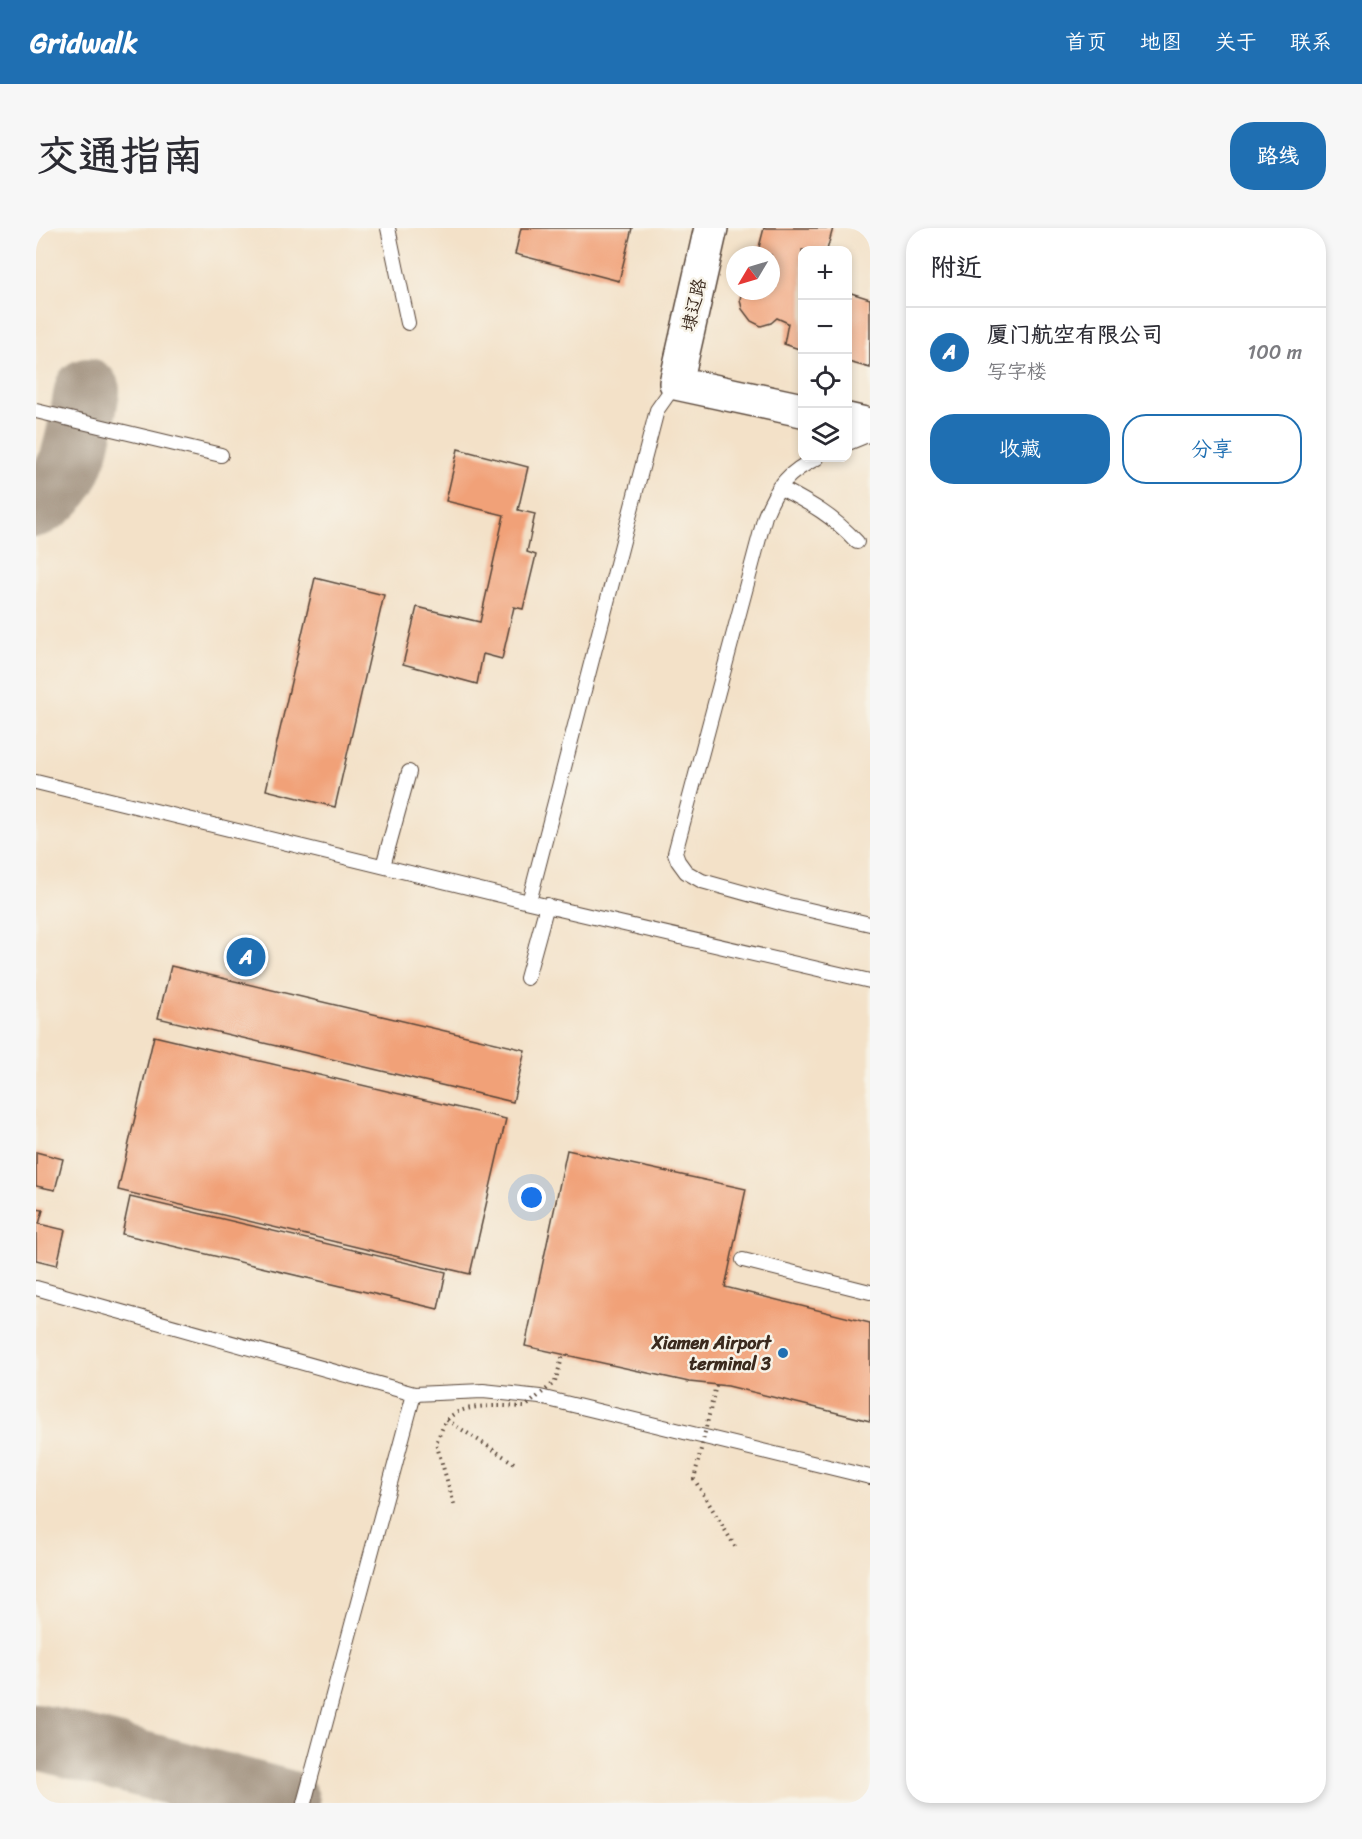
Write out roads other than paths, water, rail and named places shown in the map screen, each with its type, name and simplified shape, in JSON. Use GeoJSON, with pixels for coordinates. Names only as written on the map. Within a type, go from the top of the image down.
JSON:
{"type":"FeatureCollection","features":[{"type":"Feature","properties":{"kind":"main road","name":"埭辽路"},"geometry":{"type":"LineString","coordinates":[[676,383],[711,228]]}},
{"type":"Feature","properties":{"kind":"main road"},"geometry":{"type":"LineString","coordinates":[[676,383],[798,409]]}},
{"type":"Feature","properties":{"kind":"main road"},"geometry":{"type":"LineString","coordinates":[[852,421],[870,425]]}},
{"type":"Feature","properties":{"kind":"lane"},"geometry":{"type":"LineString","coordinates":[[388,228],[408,323]]}},
{"type":"Feature","properties":{"kind":"lane"},"geometry":{"type":"LineString","coordinates":[[529,902],[657,410],[676,383]]}},
{"type":"Feature","properties":{"kind":"lane"},"geometry":{"type":"LineString","coordinates":[[36,411],[220,455]]}},
{"type":"Feature","properties":{"kind":"lane"},"geometry":{"type":"LineString","coordinates":[[852,441],[870,434]]}},
{"type":"Feature","properties":{"kind":"lane"},"geometry":{"type":"LineString","coordinates":[[810,462],[790,474],[779,487],[765,516],[675,853],[686,872],[702,881],[792,906],[870,924]]}},
{"type":"Feature","properties":{"kind":"lane"},"geometry":{"type":"LineString","coordinates":[[779,487],[822,510],[840,524],[857,542]]}},
{"type":"Feature","properties":{"kind":"lane"},"geometry":{"type":"LineString","coordinates":[[383,866],[409,772]]}},
{"type":"Feature","properties":{"kind":"lane"},"geometry":{"type":"LineString","coordinates":[[36,782],[529,902],[870,981]]}},
{"type":"Feature","properties":{"kind":"lane"},"geometry":{"type":"LineString","coordinates":[[527,978],[547,905]]}},
{"type":"Feature","properties":{"kind":"lane"},"geometry":{"type":"LineString","coordinates":[[742,1260],[870,1292]]}},
{"type":"Feature","properties":{"kind":"lane"},"geometry":{"type":"LineString","coordinates":[[36,1288],[414,1394],[483,1391],[540,1396],[870,1477]]}},
{"type":"Feature","properties":{"kind":"lane"},"geometry":{"type":"LineString","coordinates":[[304,1803],[414,1394]]}},
{"type":"Feature","properties":{"kind":"place","name":"厦门航空有限公司"},"geometry":{"type":"Point","coordinates":[246,957]}},
{"type":"Feature","properties":{"kind":"place","name":"Xiamen Airport terminal 3"},"geometry":{"type":"Point","coordinates":[783,1353]}}]}
